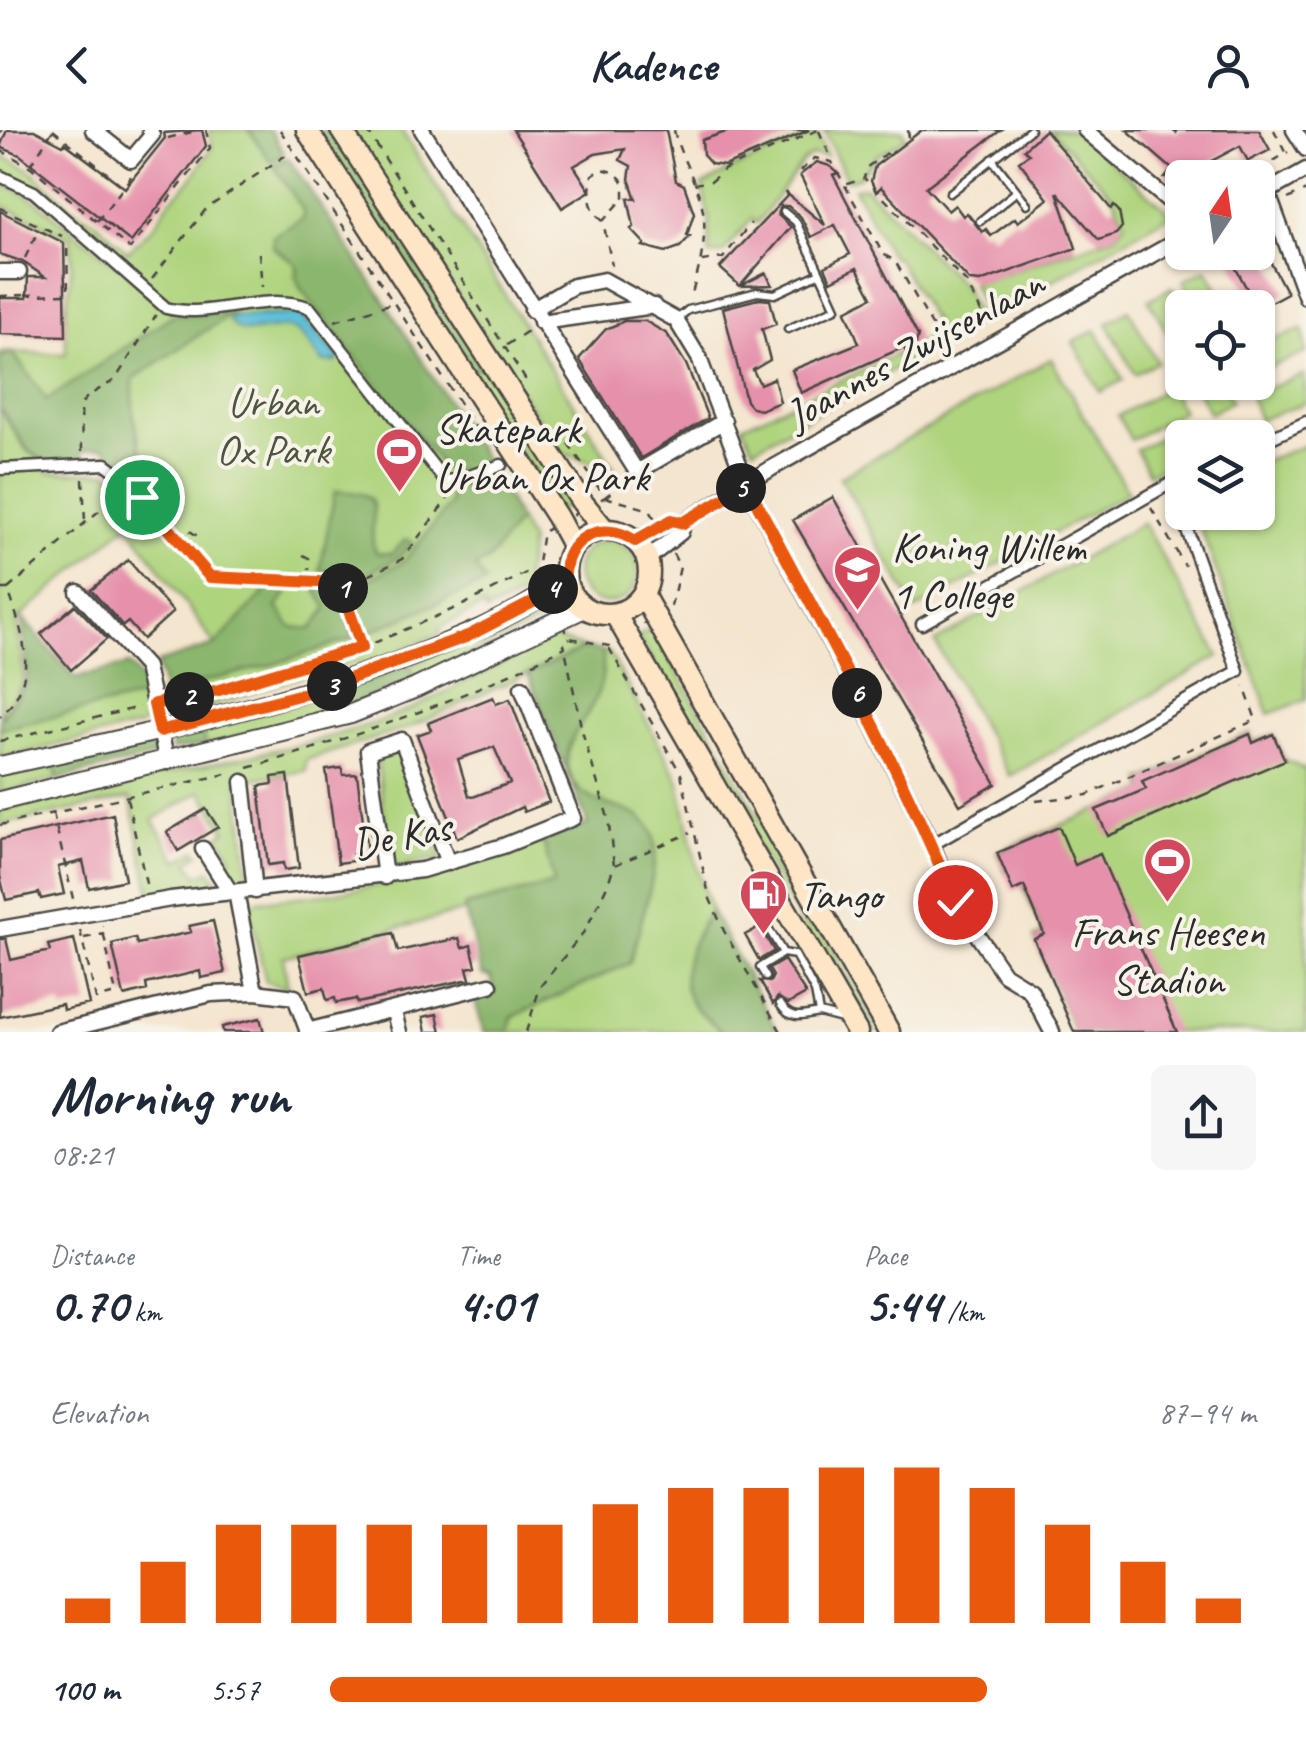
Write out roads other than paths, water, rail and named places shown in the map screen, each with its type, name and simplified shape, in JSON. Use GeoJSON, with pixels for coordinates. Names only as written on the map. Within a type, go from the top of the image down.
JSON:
{"type":"FeatureCollection","features":[{"type":"Feature","properties":{"kind":"main road"},"geometry":{"type":"LineString","coordinates":[[307,130],[557,516],[573,547]]}},
{"type":"Feature","properties":{"kind":"main road"},"geometry":{"type":"LineString","coordinates":[[340,130],[582,502],[605,530]]}},
{"type":"Feature","properties":{"kind":"main road"},"geometry":{"type":"LineString","coordinates":[[605,530],[621,532],[641,550],[649,578],[643,595],[615,614],[599,614],[584,608],[572,596],[565,580],[565,563],[573,547],[587,535],[605,530]]}},
{"type":"Feature","properties":{"kind":"main road"},"geometry":{"type":"LineString","coordinates":[[643,595],[889,1032]]}},
{"type":"Feature","properties":{"kind":"main road"},"geometry":{"type":"LineString","coordinates":[[615,614],[853,1026]]}},
{"type":"Feature","properties":{"kind":"street"},"geometry":{"type":"LineString","coordinates":[[92,130],[131,160],[154,135]]}},
{"type":"Feature","properties":{"kind":"street"},"geometry":{"type":"LineString","coordinates":[[422,130],[637,472],[724,420]]}},
{"type":"Feature","properties":{"kind":"street"},"geometry":{"type":"LineString","coordinates":[[1086,130],[1165,197]]}},
{"type":"Feature","properties":{"kind":"street"},"geometry":{"type":"LineString","coordinates":[[1294,130],[1306,149]]}},
{"type":"Feature","properties":{"kind":"street"},"geometry":{"type":"LineString","coordinates":[[1275,187],[1306,170]]}},
{"type":"Feature","properties":{"kind":"street"},"geometry":{"type":"LineString","coordinates":[[0,176],[34,192],[163,306],[180,311],[262,304],[310,308],[445,481],[501,465]]}},
{"type":"Feature","properties":{"kind":"street"},"geometry":{"type":"LineString","coordinates":[[1275,224],[1306,297]]}},
{"type":"Feature","properties":{"kind":"street","name":"Joannes Zwijsenlaan"},"geometry":{"type":"LineString","coordinates":[[641,550],[672,520],[683,523],[772,468],[1165,248]]}},
{"type":"Feature","properties":{"kind":"street"},"geometry":{"type":"LineString","coordinates":[[0,272],[20,270]]}},
{"type":"Feature","properties":{"kind":"street"},"geometry":{"type":"LineString","coordinates":[[537,316],[573,286],[604,280],[654,306],[682,315],[747,485],[859,696],[932,845],[955,902],[1004,974],[1030,990],[1052,1032]]}},
{"type":"Feature","properties":{"kind":"street"},"geometry":{"type":"LineString","coordinates":[[537,316],[654,306]]}},
{"type":"Feature","properties":{"kind":"street"},"geometry":{"type":"LineString","coordinates":[[1275,436],[1306,422]]}},
{"type":"Feature","properties":{"kind":"street"},"geometry":{"type":"LineString","coordinates":[[0,469],[106,464],[132,486],[210,577],[338,582],[362,647]]}},
{"type":"Feature","properties":{"kind":"street"},"geometry":{"type":"LineString","coordinates":[[922,624],[1165,486]]}},
{"type":"Feature","properties":{"kind":"street"},"geometry":{"type":"LineString","coordinates":[[932,845],[1238,670],[1187,530]]}},
{"type":"Feature","properties":{"kind":"street"},"geometry":{"type":"LineString","coordinates":[[0,766],[160,731],[318,690],[468,636],[537,600],[565,580]]}},
{"type":"Feature","properties":{"kind":"street"},"geometry":{"type":"LineString","coordinates":[[78,592],[146,667],[167,762]]}},
{"type":"Feature","properties":{"kind":"street"},"geometry":{"type":"LineString","coordinates":[[0,801],[352,714],[482,658],[584,608]]}},
{"type":"Feature","properties":{"kind":"street","name":"De Kas"},"geometry":{"type":"LineString","coordinates":[[0,929],[150,902],[385,877],[448,863],[573,818],[522,688]]}},
{"type":"Feature","properties":{"kind":"street"},"geometry":{"type":"LineString","coordinates":[[385,877],[368,752],[402,740],[448,863]]}},
{"type":"Feature","properties":{"kind":"street"},"geometry":{"type":"LineString","coordinates":[[243,782],[255,890]]}},
{"type":"Feature","properties":{"kind":"street"},"geometry":{"type":"LineString","coordinates":[[203,849],[233,892],[255,992]]}},
{"type":"Feature","properties":{"kind":"street"},"geometry":{"type":"LineString","coordinates":[[56,1032],[211,994],[255,992],[295,997],[307,1031],[490,985]]}},
{"type":"Feature","properties":{"kind":"street"},"geometry":{"type":"LineString","coordinates":[[394,1012],[399,1032]]}},
{"type":"Feature","properties":{"kind":"lane"},"geometry":{"type":"LineString","coordinates":[[950,192],[1030,130]]}},
{"type":"Feature","properties":{"kind":"lane"},"geometry":{"type":"LineString","coordinates":[[992,159],[1027,204]]}},
{"type":"Feature","properties":{"kind":"lane"},"geometry":{"type":"LineString","coordinates":[[980,220],[1017,191]]}},
{"type":"Feature","properties":{"kind":"lane"},"geometry":{"type":"LineString","coordinates":[[784,212],[796,222],[836,308],[788,329]]}},
{"type":"Feature","properties":{"kind":"lane"},"geometry":{"type":"LineString","coordinates":[[682,315],[757,292],[775,294],[820,274]]}},
{"type":"Feature","properties":{"kind":"lane"},"geometry":{"type":"LineString","coordinates":[[767,876],[758,911],[783,952],[795,955],[815,992],[819,1013]]}},
{"type":"Feature","properties":{"kind":"lane"},"geometry":{"type":"LineString","coordinates":[[766,977],[760,967],[783,952]]}},
{"type":"Feature","properties":{"kind":"lane"},"geometry":{"type":"LineString","coordinates":[[780,1004],[786,1014],[796,1018],[819,1013],[853,1026]]}},
{"type":"Feature","properties":{"kind":"water"},"geometry":{"type":"Polygon","coordinates":[[[300,314],[339,358],[336,362],[323,362],[297,331],[242,331],[229,320],[233,316],[300,314]]]}},
{"type":"Feature","properties":{"kind":"place","name":"Skatepark Urban Ox Park"},"geometry":{"type":"Point","coordinates":[400,494]}},
{"type":"Feature","properties":{"kind":"place","name":"Koning Willem 1 College"},"geometry":{"type":"Point","coordinates":[857,612]}},
{"type":"Feature","properties":{"kind":"place","name":"Frans Heesen Stadion"},"geometry":{"type":"Point","coordinates":[1168,904]}},
{"type":"Feature","properties":{"kind":"place","name":"Tango"},"geometry":{"type":"Point","coordinates":[764,936]}},
{"type":"Feature","properties":{"kind":"park label","name":"Urban Ox Park"},"geometry":{"type":"Point","coordinates":[273,425]}}]}
